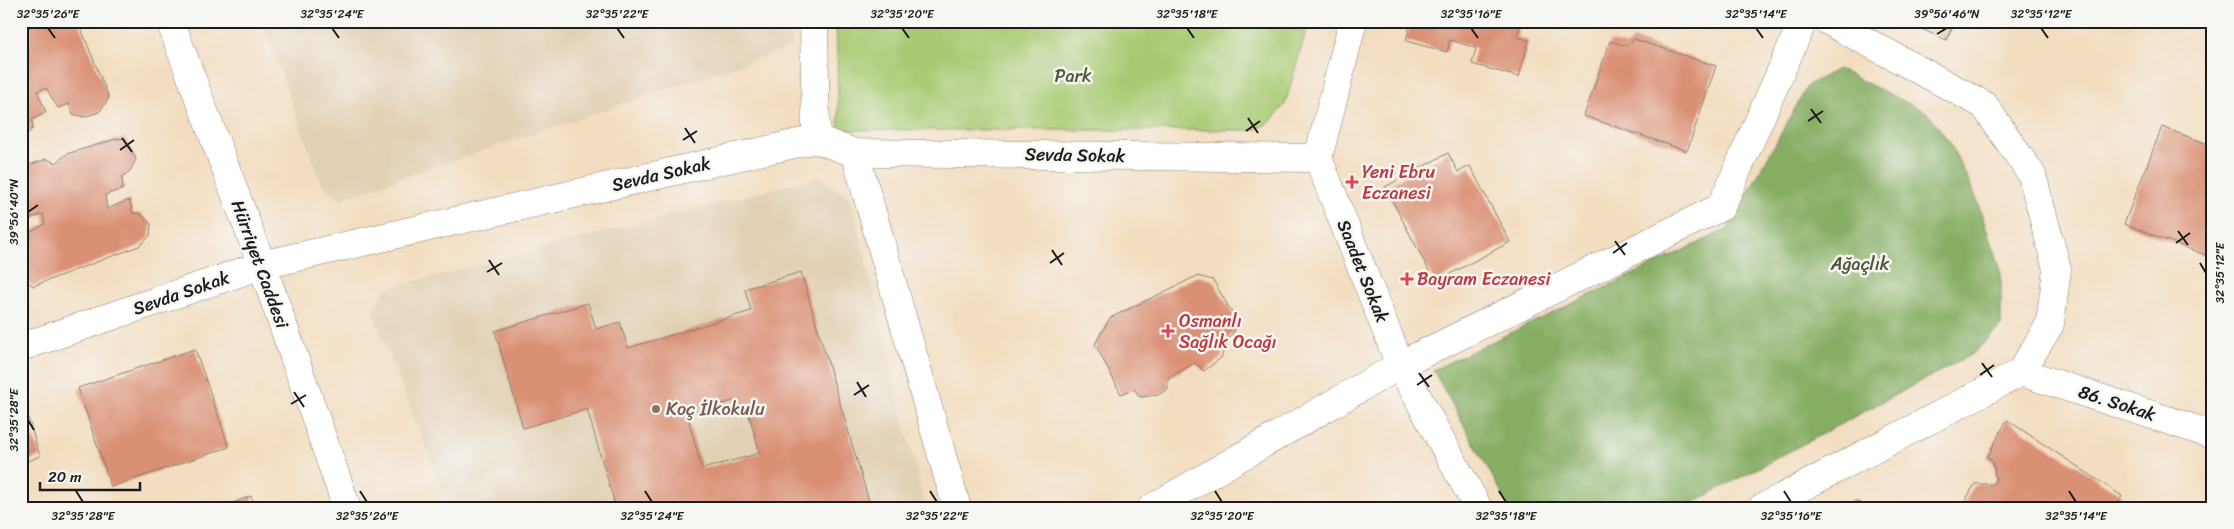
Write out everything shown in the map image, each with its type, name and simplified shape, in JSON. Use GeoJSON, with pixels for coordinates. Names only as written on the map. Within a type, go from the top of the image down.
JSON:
{"type":"FeatureCollection","features":[{"type":"Feature","properties":{"kind":"street","name":"Hürriyet Caddesi"},"geometry":{"type":"LineString","coordinates":[[170,21],[262,266],[346,508]]}},
{"type":"Feature","properties":{"kind":"street"},"geometry":{"type":"LineString","coordinates":[[814,21],[816,138]]}},
{"type":"Feature","properties":{"kind":"street"},"geometry":{"type":"LineString","coordinates":[[1318,158],[1353,21]]}},
{"type":"Feature","properties":{"kind":"street"},"geometry":{"type":"LineString","coordinates":[[1152,508],[1400,365],[1721,207],[1803,21]]}},
{"type":"Feature","properties":{"kind":"street"},"geometry":{"type":"LineString","coordinates":[[1762,508],[2021,372],[2050,324],[2057,269],[2032,175],[1984,105],[1828,21]]}},
{"type":"Feature","properties":{"kind":"street","name":"Sevda Sokak"},"geometry":{"type":"LineString","coordinates":[[21,347],[262,266],[816,138],[855,153],[1318,158]]}},
{"type":"Feature","properties":{"kind":"street"},"geometry":{"type":"LineString","coordinates":[[855,153],[957,508]]}},
{"type":"Feature","properties":{"kind":"street","name":"Saadet Sokak"},"geometry":{"type":"LineString","coordinates":[[1318,158],[1400,365],[1478,508]]}},
{"type":"Feature","properties":{"kind":"street","name":"86. Sokak"},"geometry":{"type":"LineString","coordinates":[[2021,372],[2213,435]]}},
{"type":"Feature","properties":{"kind":"shaded area"},"geometry":{"type":"Polygon","coordinates":[[[262,21],[792,21],[792,47],[340,199],[321,183],[262,21]]]}},
{"type":"Feature","properties":{"kind":"shaded area","name":"Koç İlkokulu"},"geometry":{"type":"Polygon","coordinates":[[[819,177],[851,199],[925,508],[450,508],[372,311],[385,289],[819,177]]]}},
{"type":"Feature","properties":{"kind":"green space","name":"Park"},"geometry":{"type":"Polygon","coordinates":[[[836,21],[1309,21],[1285,104],[1269,123],[1254,130],[839,130],[836,21]]]}},
{"type":"Feature","properties":{"kind":"green space","name":"Ağaçlık"},"geometry":{"type":"Polygon","coordinates":[[[1838,69],[1928,113],[1950,143],[1976,197],[2001,274],[2001,326],[1974,353],[1683,508],[1510,508],[1433,370],[1728,229],[1808,85],[1838,69]]]}},
{"type":"Feature","properties":{"kind":"building"},"geometry":{"type":"Polygon","coordinates":[[[28,21],[78,21],[109,98],[99,112],[84,117],[73,114],[69,104],[58,108],[46,88],[37,91],[46,112],[32,120],[33,128],[21,141],[21,28],[30,27],[28,21]]]}},
{"type":"Feature","properties":{"kind":"building"},"geometry":{"type":"Polygon","coordinates":[[[1411,21],[1521,21],[1517,37],[1529,40],[1519,77],[1472,64],[1476,48],[1450,40],[1447,52],[1406,41],[1411,21]]]}},
{"type":"Feature","properties":{"kind":"building"},"geometry":{"type":"Polygon","coordinates":[[[1904,21],[1955,21],[1946,40],[1904,21]]]}},
{"type":"Feature","properties":{"kind":"building"},"geometry":{"type":"Polygon","coordinates":[[[1634,39],[1716,66],[1687,151],[1584,116],[1610,41],[1627,46],[1634,39]]]}},
{"type":"Feature","properties":{"kind":"building"},"geometry":{"type":"Polygon","coordinates":[[[2162,127],[2213,146],[2213,258],[2124,224],[2162,127]]]}},
{"type":"Feature","properties":{"kind":"building"},"geometry":{"type":"Polygon","coordinates":[[[125,138],[136,159],[130,171],[122,177],[123,189],[105,195],[107,209],[129,200],[133,213],[141,214],[151,224],[150,236],[139,246],[33,286],[21,277],[21,248],[28,246],[25,235],[45,224],[43,214],[21,222],[21,168],[46,159],[56,163],[67,154],[125,138]]]}},
{"type":"Feature","properties":{"kind":"building"},"geometry":{"type":"Polygon","coordinates":[[[1448,153],[1458,172],[1470,166],[1510,242],[1435,282],[1385,187],[1448,153]]]}},
{"type":"Feature","properties":{"kind":"building"},"geometry":{"type":"Polygon","coordinates":[[[801,272],[871,508],[616,508],[587,409],[523,428],[495,331],[588,303],[596,329],[620,322],[628,348],[751,311],[745,289],[801,272]],[[736,400],[687,414],[702,469],[760,453],[747,408],[739,411],[736,400]]]}},
{"type":"Feature","properties":{"kind":"building","name":"Osmanlı Sağlık Ocağı"},"geometry":{"type":"Polygon","coordinates":[[[1197,276],[1213,280],[1239,325],[1229,338],[1221,358],[1204,371],[1195,363],[1168,378],[1168,389],[1158,395],[1140,397],[1134,389],[1121,394],[1095,344],[1110,318],[1197,276]]]}},
{"type":"Feature","properties":{"kind":"building"},"geometry":{"type":"Polygon","coordinates":[[[195,349],[229,447],[111,487],[78,388],[195,349]]]}},
{"type":"Feature","properties":{"kind":"building"},"geometry":{"type":"Polygon","coordinates":[[[21,405],[24,405],[40,456],[21,464],[21,405]]]}},
{"type":"Feature","properties":{"kind":"building"},"geometry":{"type":"Polygon","coordinates":[[[2007,420],[2122,496],[2115,508],[1961,508],[1975,484],[1993,484],[1996,479],[1993,462],[1987,457],[2007,420]]]}},
{"type":"Feature","properties":{"kind":"building"},"geometry":{"type":"Polygon","coordinates":[[[251,496],[255,508],[220,508],[251,496]]]}},
{"type":"Feature","properties":{"kind":"building"},"geometry":{"type":"Polygon","coordinates":[[[1855,500],[1867,508],[1851,508],[1855,500]]]}},
{"type":"Feature","properties":{"kind":"place","name":"Yeni Ebru Eczanesi"},"geometry":{"type":"Point","coordinates":[1352,182]}},
{"type":"Feature","properties":{"kind":"place","name":"Bayram Eczanesi"},"geometry":{"type":"Point","coordinates":[1407,279]}},
{"type":"Feature","properties":{"kind":"place","name":"Osmanlı Sağlık Ocağı"},"geometry":{"type":"Point","coordinates":[1168,331]}},
{"type":"Feature","properties":{"kind":"place","name":"Koç İlkokulu"},"geometry":{"type":"Point","coordinates":[656,409]}}]}
